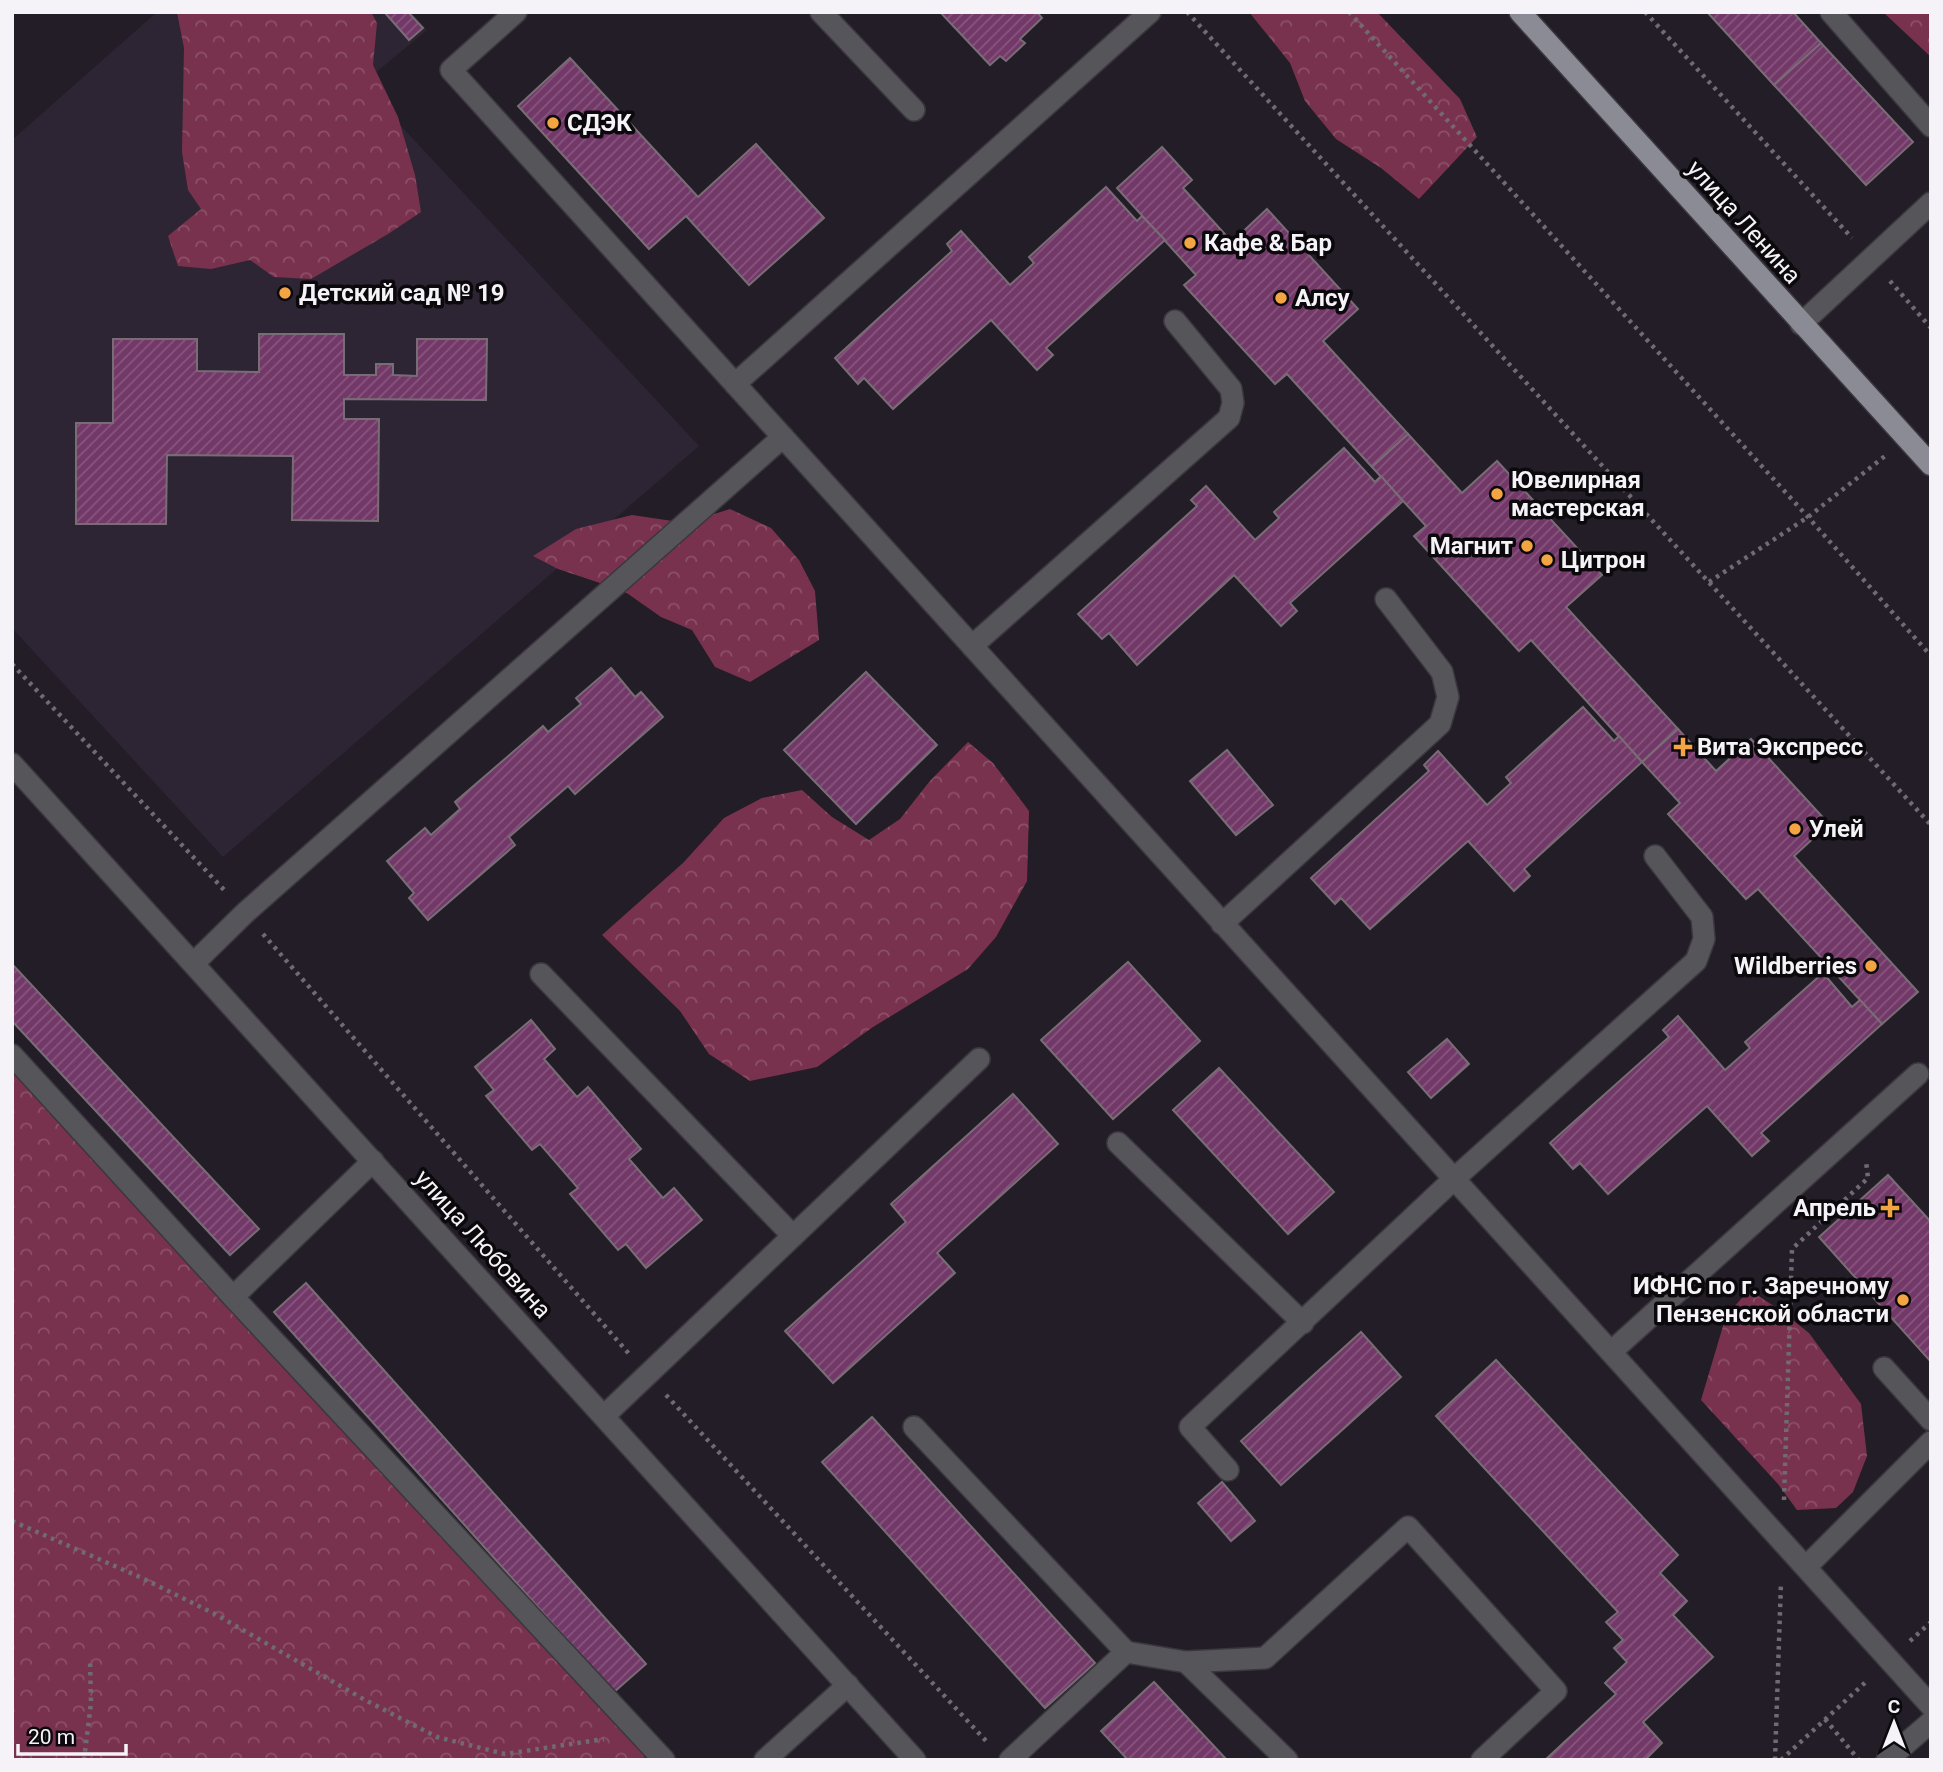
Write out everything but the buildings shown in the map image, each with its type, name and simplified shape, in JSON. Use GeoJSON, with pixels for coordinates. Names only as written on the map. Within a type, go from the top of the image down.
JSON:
{"type":"FeatureCollection","features":[{"type":"Feature","properties":{"kind":"main road","name":"улица Ленина"},"geometry":{"type":"LineString","coordinates":[[1520,12],[1931,466]]}},
{"type":"Feature","properties":{"kind":"street"},"geometry":{"type":"LineString","coordinates":[[516,12],[452,70],[1931,1706]]}},
{"type":"Feature","properties":{"kind":"street"},"geometry":{"type":"LineString","coordinates":[[821,12],[914,110]]}},
{"type":"Feature","properties":{"kind":"street"},"geometry":{"type":"LineString","coordinates":[[735,384],[1150,12]]}},
{"type":"Feature","properties":{"kind":"street"},"geometry":{"type":"LineString","coordinates":[[1831,12],[1931,126]]}},
{"type":"Feature","properties":{"kind":"street"},"geometry":{"type":"LineString","coordinates":[[1801,324],[1931,203]]}},
{"type":"Feature","properties":{"kind":"street"},"geometry":{"type":"LineString","coordinates":[[972,646],[1229,418],[1233,403],[1231,389],[1175,321]]}},
{"type":"Feature","properties":{"kind":"street"},"geometry":{"type":"LineString","coordinates":[[194,963],[245,913],[783,438]]}},
{"type":"Feature","properties":{"kind":"street"},"geometry":{"type":"LineString","coordinates":[[1222,924],[1440,724],[1448,697],[1442,672],[1386,599]]}},
{"type":"Feature","properties":{"kind":"street","name":"улица Любовина"},"geometry":{"type":"LineString","coordinates":[[12,764],[915,1760]]}},
{"type":"Feature","properties":{"kind":"street"},"geometry":{"type":"LineString","coordinates":[[1228,1470],[1189,1427],[1455,1178],[1696,961],[1704,939],[1702,917],[1655,856]]}},
{"type":"Feature","properties":{"kind":"street"},"geometry":{"type":"LineString","coordinates":[[541,974],[793,1236]]}},
{"type":"Feature","properties":{"kind":"street"},"geometry":{"type":"LineString","coordinates":[[12,1055],[664,1760]]}},
{"type":"Feature","properties":{"kind":"street"},"geometry":{"type":"LineString","coordinates":[[604,1416],[979,1059]]}},
{"type":"Feature","properties":{"kind":"street"},"geometry":{"type":"LineString","coordinates":[[1611,1352],[1918,1074]]}},
{"type":"Feature","properties":{"kind":"street"},"geometry":{"type":"LineString","coordinates":[[1118,1143],[1303,1323]]}},
{"type":"Feature","properties":{"kind":"street"},"geometry":{"type":"LineString","coordinates":[[233,1297],[373,1161]]}},
{"type":"Feature","properties":{"kind":"street"},"geometry":{"type":"LineString","coordinates":[[1884,1368],[1931,1420]]}},
{"type":"Feature","properties":{"kind":"street"},"geometry":{"type":"LineString","coordinates":[[914,1427],[1126,1652],[1186,1662],[1265,1658],[1408,1527],[1556,1691],[1482,1760]]}},
{"type":"Feature","properties":{"kind":"street"},"geometry":{"type":"LineString","coordinates":[[1806,1567],[1931,1442]]}},
{"type":"Feature","properties":{"kind":"street"},"geometry":{"type":"LineString","coordinates":[[1002,1755],[1126,1652]]}},
{"type":"Feature","properties":{"kind":"street"},"geometry":{"type":"LineString","coordinates":[[1186,1662],[1287,1760]]}},
{"type":"Feature","properties":{"kind":"street"},"geometry":{"type":"LineString","coordinates":[[765,1760],[848,1685]]}},
{"type":"Feature","properties":{"kind":"street"},"geometry":{"type":"LineString","coordinates":[[1887,1760],[1931,1722]]}},
{"type":"Feature","properties":{"kind":"path"},"geometry":{"type":"LineString","coordinates":[[1187,12],[1931,825]]}},
{"type":"Feature","properties":{"kind":"path"},"geometry":{"type":"LineString","coordinates":[[1349,12],[1931,656]]}},
{"type":"Feature","properties":{"kind":"path"},"geometry":{"type":"LineString","coordinates":[[1645,12],[1931,328]]}},
{"type":"Feature","properties":{"kind":"path"},"geometry":{"type":"LineString","coordinates":[[1709,582],[1808,517],[1907,439]]}},
{"type":"Feature","properties":{"kind":"path"},"geometry":{"type":"LineString","coordinates":[[12,664],[245,913],[647,1374],[1002,1755]]}},
{"type":"Feature","properties":{"kind":"path"},"geometry":{"type":"LineString","coordinates":[[1775,1760],[1792,1249],[1868,1178],[1866,1154]]}},
{"type":"Feature","properties":{"kind":"path"},"geometry":{"type":"LineString","coordinates":[[12,1521],[203,1608],[365,1700],[437,1737],[505,1754],[639,1733]]}},
{"type":"Feature","properties":{"kind":"path"},"geometry":{"type":"LineString","coordinates":[[1781,1760],[1931,1622]]}},
{"type":"Feature","properties":{"kind":"path"},"geometry":{"type":"LineString","coordinates":[[84,1760],[91,1703],[90,1660]]}},
{"type":"Feature","properties":{"kind":"path"},"geometry":{"type":"LineString","coordinates":[[1825,1719],[1860,1760]]}},
{"type":"Feature","properties":{"kind":"shaded area","name":"Детский сад № 19"},"geometry":{"type":"Polygon","coordinates":[[[157,12],[411,12],[427,30],[362,84],[699,446],[223,857],[12,628],[12,140],[157,12]]]}},
{"type":"Feature","properties":{"kind":"green space"},"geometry":{"type":"Polygon","coordinates":[[[177,12],[371,12],[377,23],[373,65],[398,117],[415,175],[421,212],[311,279],[274,277],[250,260],[211,269],[178,266],[168,236],[201,209],[188,190],[182,152],[184,48],[177,12]]]}},
{"type":"Feature","properties":{"kind":"green space"},"geometry":{"type":"Polygon","coordinates":[[[1249,12],[1377,12],[1460,99],[1477,137],[1419,199],[1381,168],[1336,139],[1305,101],[1290,63],[1249,12]]]}},
{"type":"Feature","properties":{"kind":"green space"},"geometry":{"type":"Polygon","coordinates":[[[1883,12],[1931,12],[1931,57],[1883,12]]]}},
{"type":"Feature","properties":{"kind":"green space"},"geometry":{"type":"Polygon","coordinates":[[[730,509],[771,528],[799,560],[815,591],[819,640],[750,682],[715,667],[692,630],[661,617],[624,591],[558,569],[533,556],[576,529],[632,515],[686,523],[730,509]]]}},
{"type":"Feature","properties":{"kind":"green space"},"geometry":{"type":"Polygon","coordinates":[[[968,742],[993,763],[1029,811],[1027,881],[996,937],[968,969],[873,1027],[817,1067],[750,1081],[709,1054],[680,1011],[602,935],[683,863],[724,818],[762,798],[802,790],[832,817],[869,840],[900,819],[929,782],[968,742]]]}},
{"type":"Feature","properties":{"kind":"green space"},"geometry":{"type":"Polygon","coordinates":[[[12,1064],[639,1733],[645,1760],[12,1760],[12,1064]]]}},
{"type":"Feature","properties":{"kind":"green space"},"geometry":{"type":"Polygon","coordinates":[[[1749,1290],[1809,1333],[1861,1404],[1867,1456],[1853,1492],[1836,1508],[1797,1510],[1778,1484],[1701,1400],[1726,1316],[1749,1290]]]}},
{"type":"Feature","properties":{"kind":"place","name":"СДЭК"},"geometry":{"type":"Point","coordinates":[553,123]}},
{"type":"Feature","properties":{"kind":"place","name":"Кафе & Бар"},"geometry":{"type":"Point","coordinates":[1190,243]}},
{"type":"Feature","properties":{"kind":"place","name":"Детский сад № 19"},"geometry":{"type":"Point","coordinates":[285,293]}},
{"type":"Feature","properties":{"kind":"place","name":"Алсу"},"geometry":{"type":"Point","coordinates":[1281,298]}},
{"type":"Feature","properties":{"kind":"place","name":"Ювелирная мастерская"},"geometry":{"type":"Point","coordinates":[1497,494]}},
{"type":"Feature","properties":{"kind":"place","name":"Магнит"},"geometry":{"type":"Point","coordinates":[1527,546]}},
{"type":"Feature","properties":{"kind":"place","name":"Цитрон"},"geometry":{"type":"Point","coordinates":[1547,560]}},
{"type":"Feature","properties":{"kind":"place","name":"Вита Экспресс"},"geometry":{"type":"Point","coordinates":[1683,747]}},
{"type":"Feature","properties":{"kind":"place","name":"Улей"},"geometry":{"type":"Point","coordinates":[1795,829]}},
{"type":"Feature","properties":{"kind":"place","name":"Wildberries"},"geometry":{"type":"Point","coordinates":[1871,966]}},
{"type":"Feature","properties":{"kind":"place","name":"Апрель"},"geometry":{"type":"Point","coordinates":[1890,1208]}},
{"type":"Feature","properties":{"kind":"place","name":"ИФНС по г. Заречному Пензенской области"},"geometry":{"type":"Point","coordinates":[1903,1300]}}]}
